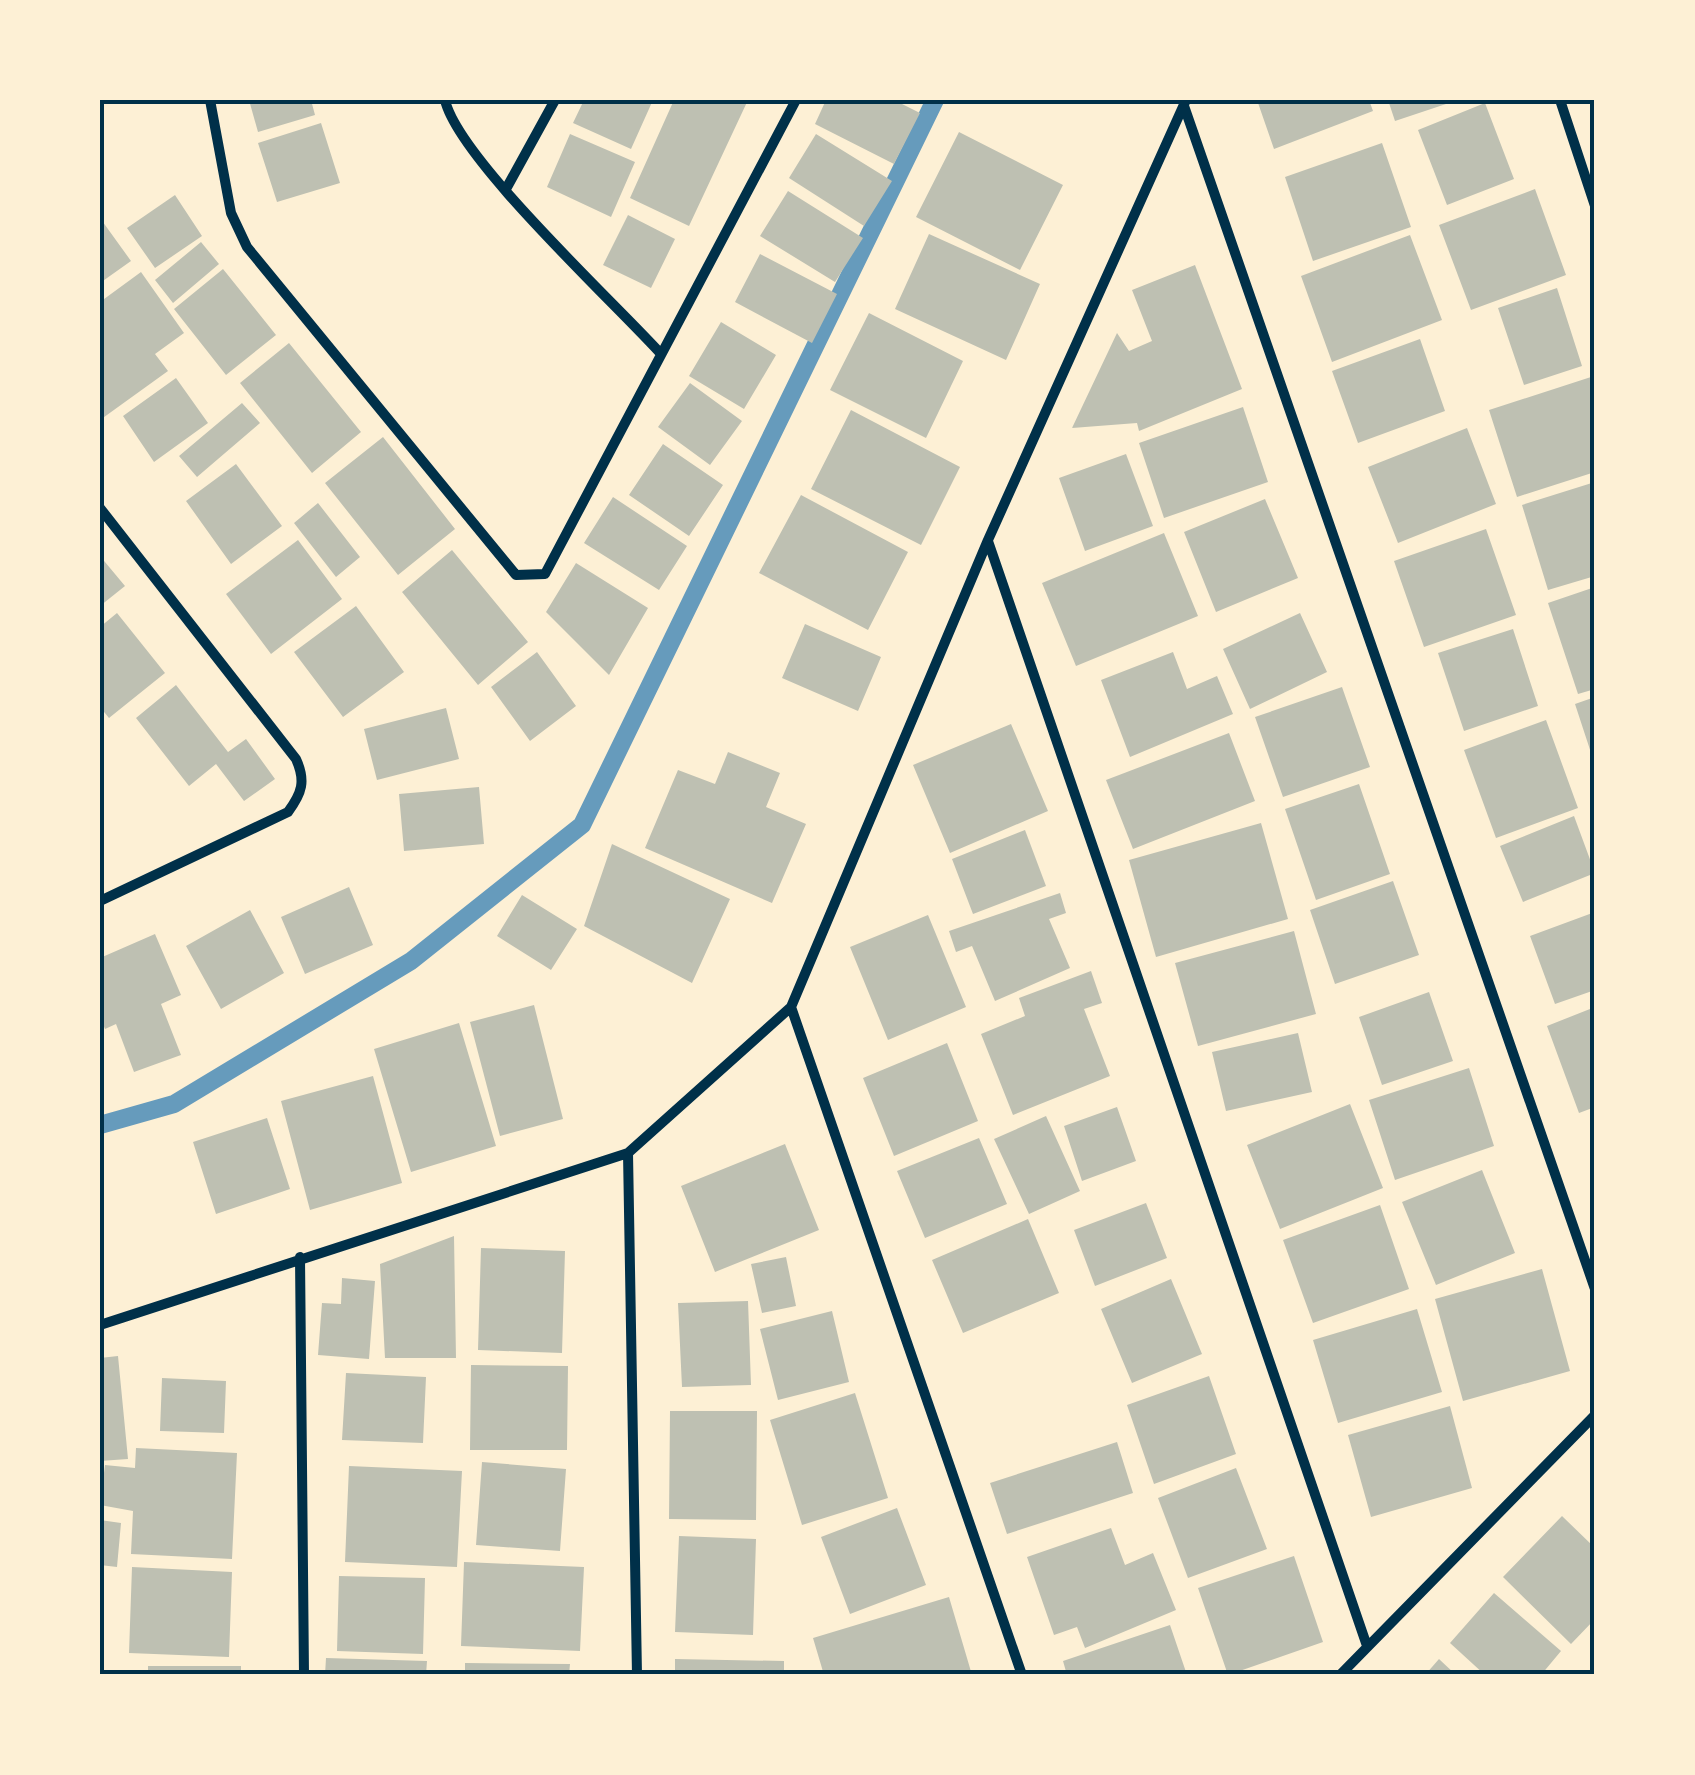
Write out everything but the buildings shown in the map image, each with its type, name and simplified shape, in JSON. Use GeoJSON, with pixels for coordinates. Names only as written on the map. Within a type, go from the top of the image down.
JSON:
{"type":"FeatureCollection","features":[{"type":"Feature","properties":{"kind":"street"},"geometry":{"type":"LineString","coordinates":[[210,100],[231,214],[264,272],[516,576],[545,574],[796,100]]}},
{"type":"Feature","properties":{"kind":"street"},"geometry":{"type":"LineString","coordinates":[[446,100],[450,120],[506,189],[661,354]]}},
{"type":"Feature","properties":{"kind":"street"},"geometry":{"type":"LineString","coordinates":[[506,189],[555,100]]}},
{"type":"Feature","properties":{"kind":"street"},"geometry":{"type":"LineString","coordinates":[[1560,100],[1595,206]]}},
{"type":"Feature","properties":{"kind":"street"},"geometry":{"type":"LineString","coordinates":[[100,1325],[628,1153],[791,1007],[988,540],[1185,102]]}},
{"type":"Feature","properties":{"kind":"street"},"geometry":{"type":"LineString","coordinates":[[1185,102],[1595,1289]]}},
{"type":"Feature","properties":{"kind":"street"},"geometry":{"type":"LineString","coordinates":[[100,508],[296,759],[304,777],[300,796],[288,812],[100,901]]}},
{"type":"Feature","properties":{"kind":"street"},"geometry":{"type":"LineString","coordinates":[[988,540],[1367,1646]]}},
{"type":"Feature","properties":{"kind":"street"},"geometry":{"type":"LineString","coordinates":[[791,1007],[1022,1675]]}},
{"type":"Feature","properties":{"kind":"street"},"geometry":{"type":"LineString","coordinates":[[628,1153],[637,1675]]}},
{"type":"Feature","properties":{"kind":"street"},"geometry":{"type":"LineString","coordinates":[[300,1257],[304,1675]]}},
{"type":"Feature","properties":{"kind":"street"},"geometry":{"type":"LineString","coordinates":[[1340,1675],[1595,1415]]}},
{"type":"Feature","properties":{"kind":"waterway"},"geometry":{"type":"LineString","coordinates":[[100,1125],[174,1104],[411,961],[582,825],[935,100]]}}]}
